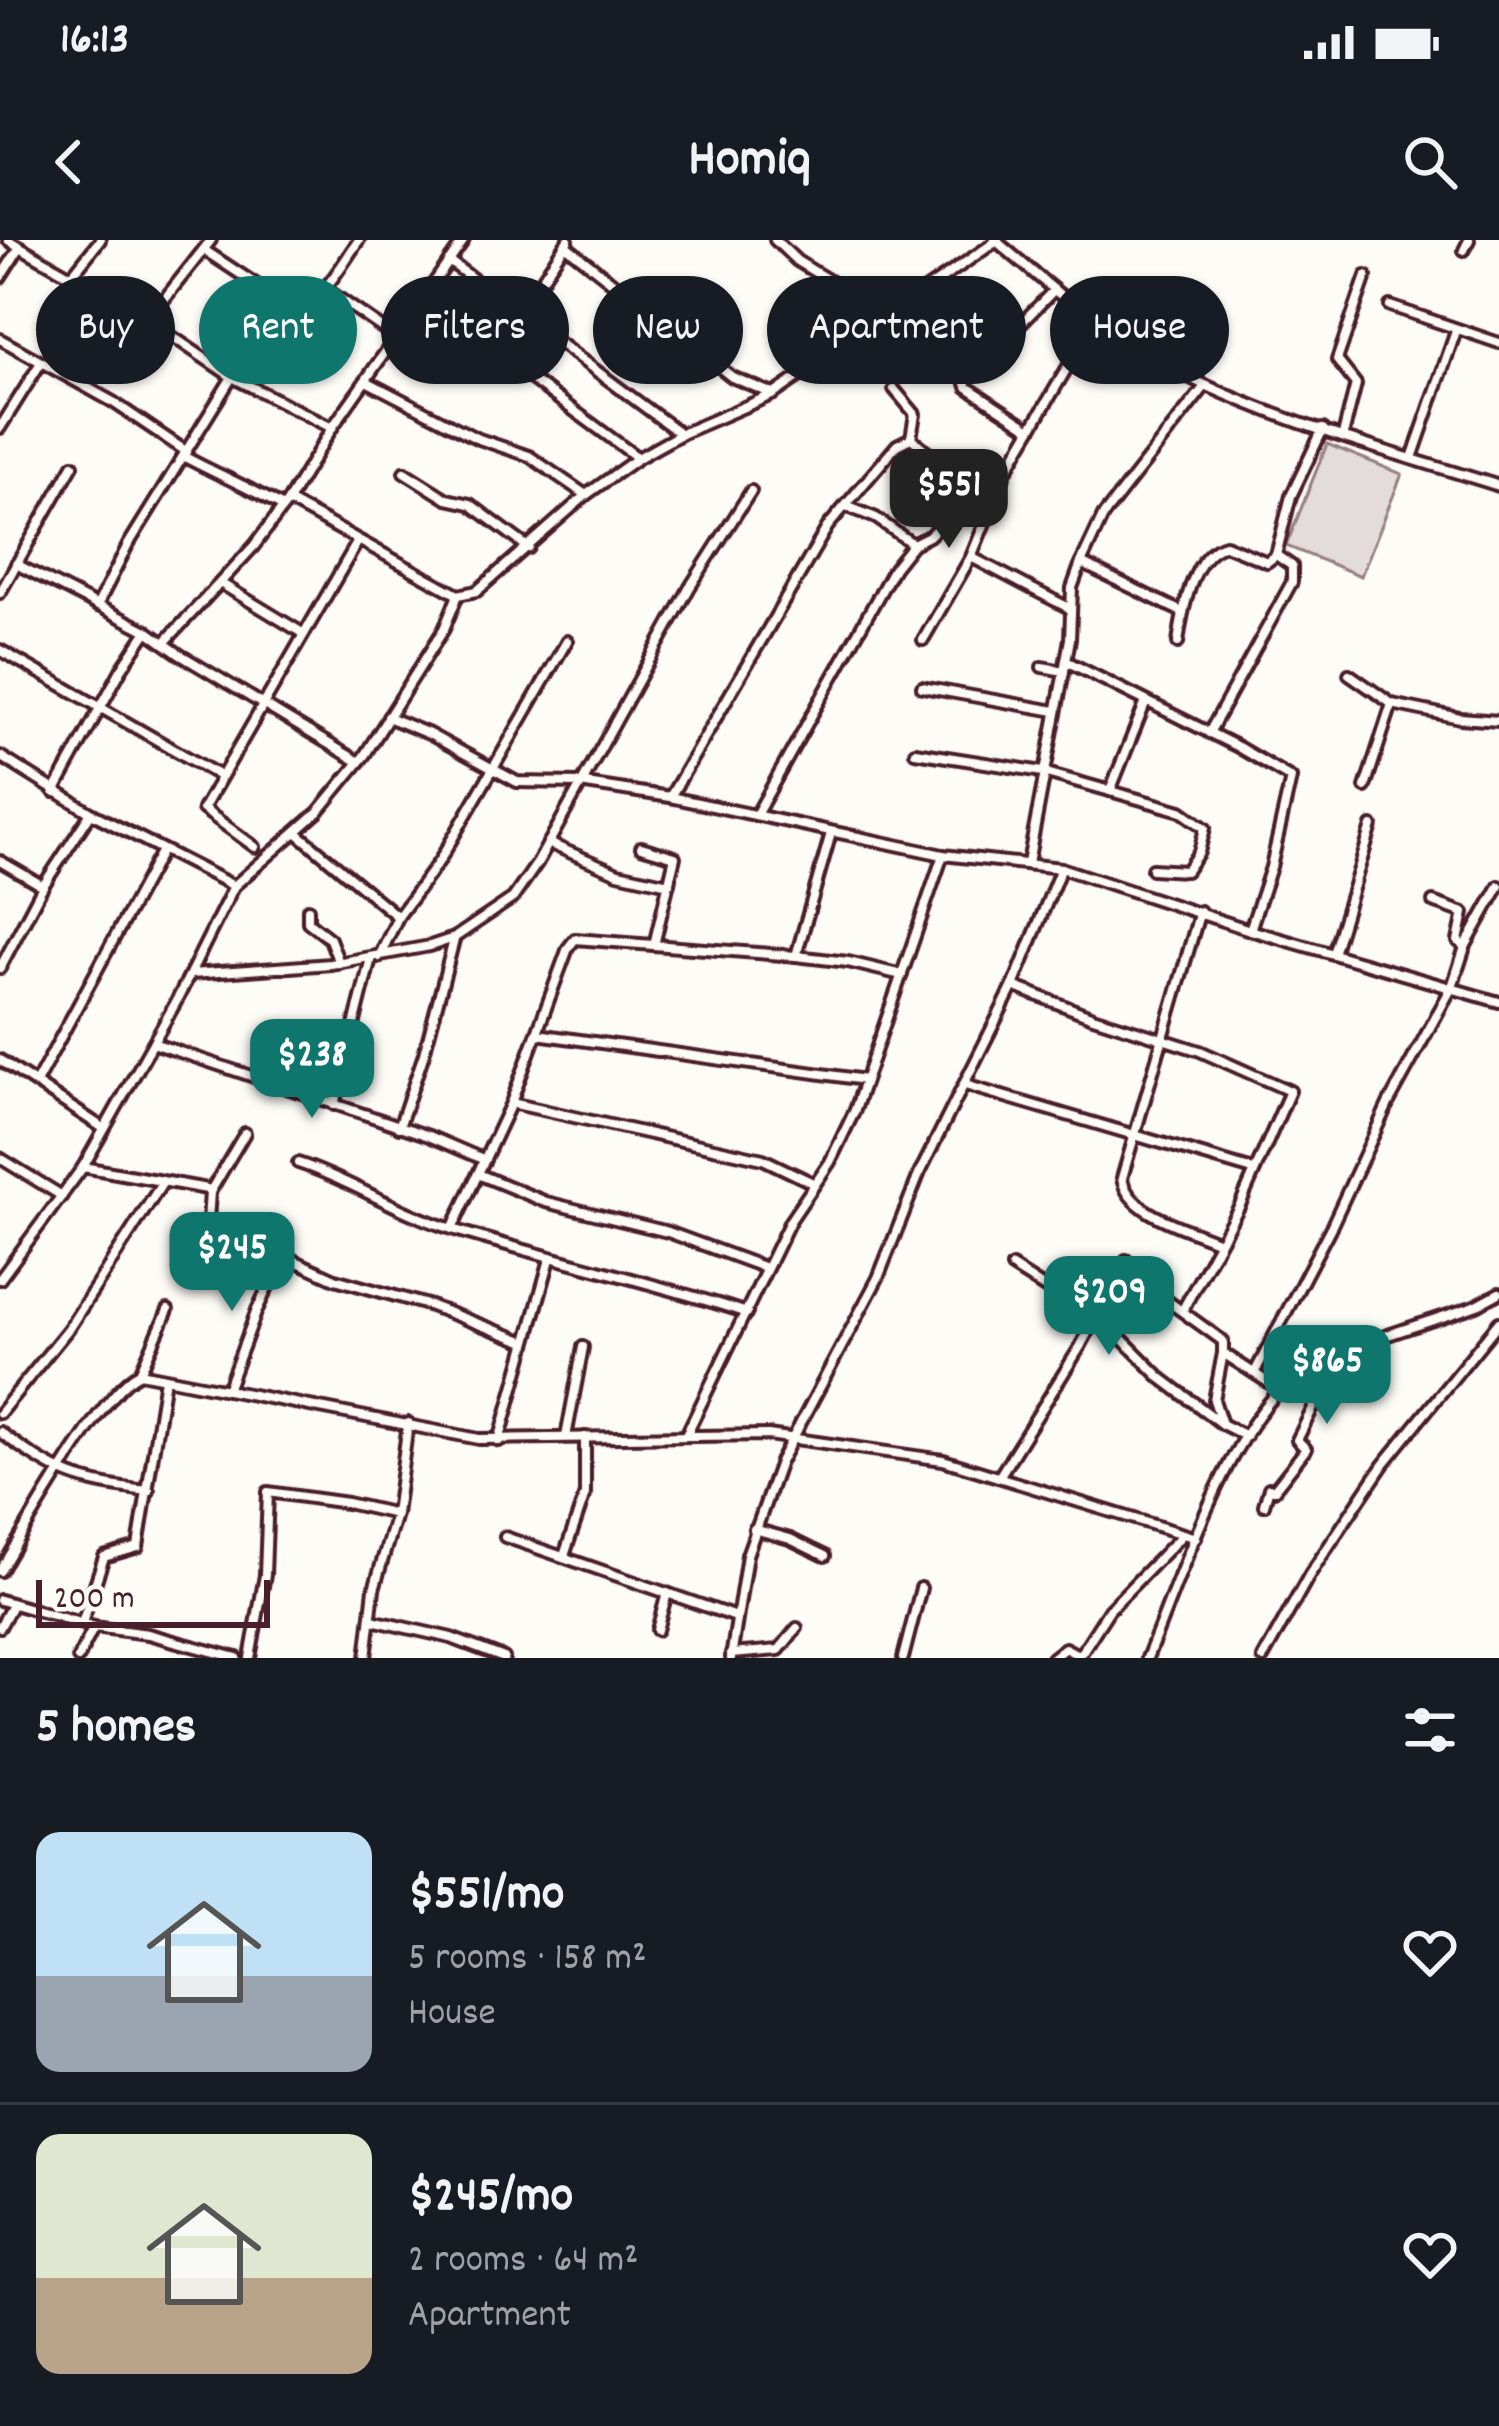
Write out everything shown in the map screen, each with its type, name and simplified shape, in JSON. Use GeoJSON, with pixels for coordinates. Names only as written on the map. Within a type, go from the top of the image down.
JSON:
{"type":"FeatureCollection","features":[{"type":"Feature","properties":{"kind":"street"},"geometry":{"type":"LineString","coordinates":[[8,240],[76,276]]}},
{"type":"Feature","properties":{"kind":"street"},"geometry":{"type":"LineString","coordinates":[[73,274],[100,240]]}},
{"type":"Feature","properties":{"kind":"street"},"geometry":{"type":"LineString","coordinates":[[175,287],[211,240]]}},
{"type":"Feature","properties":{"kind":"street"},"geometry":{"type":"LineString","coordinates":[[338,240],[351,250]]}},
{"type":"Feature","properties":{"kind":"street"},"geometry":{"type":"LineString","coordinates":[[331,276],[359,240]]}},
{"type":"Feature","properties":{"kind":"street"},"geometry":{"type":"LineString","coordinates":[[438,276],[464,240]]}},
{"type":"Feature","properties":{"kind":"street"},"geometry":{"type":"LineString","coordinates":[[775,240],[822,276]]}},
{"type":"Feature","properties":{"kind":"street"},"geometry":{"type":"LineString","coordinates":[[945,276],[997,240],[1050,288]]}},
{"type":"Feature","properties":{"kind":"street"},"geometry":{"type":"LineString","coordinates":[[544,276],[566,242],[732,377],[774,394]]}},
{"type":"Feature","properties":{"kind":"street"},"geometry":{"type":"LineString","coordinates":[[0,278],[20,247]]}},
{"type":"Feature","properties":{"kind":"street"},"geometry":{"type":"LineString","coordinates":[[205,250],[244,276]]}},
{"type":"Feature","properties":{"kind":"street"},"geometry":{"type":"LineString","coordinates":[[449,261],[469,276]]}},
{"type":"Feature","properties":{"kind":"street"},"geometry":{"type":"LineString","coordinates":[[1343,435],[1356,384],[1336,360],[1366,276]]}},
{"type":"Feature","properties":{"kind":"street"},"geometry":{"type":"LineString","coordinates":[[1030,429],[967,387],[965,380],[1050,294]]}},
{"type":"Feature","properties":{"kind":"street"},"geometry":{"type":"LineString","coordinates":[[1390,306],[1499,343]]}},
{"type":"Feature","properties":{"kind":"street"},"geometry":{"type":"LineString","coordinates":[[1412,458],[1456,331]]}},
{"type":"Feature","properties":{"kind":"street"},"geometry":{"type":"LineString","coordinates":[[0,339],[36,362]]}},
{"type":"Feature","properties":{"kind":"street"},"geometry":{"type":"LineString","coordinates":[[569,351],[681,434]]}},
{"type":"Feature","properties":{"kind":"street"},"geometry":{"type":"LineString","coordinates":[[164,643],[286,504],[381,358]]}},
{"type":"Feature","properties":{"kind":"street"},"geometry":{"type":"LineString","coordinates":[[0,428],[36,370]]}},
{"type":"Feature","properties":{"kind":"street"},"geometry":{"type":"LineString","coordinates":[[366,381],[476,438],[529,456],[586,495]]}},
{"type":"Feature","properties":{"kind":"street"},"geometry":{"type":"LineString","coordinates":[[79,384],[113,401],[223,477],[286,504],[458,595],[477,590],[586,495],[638,458],[788,384]]}},
{"type":"Feature","properties":{"kind":"street"},"geometry":{"type":"LineString","coordinates":[[98,606],[128,545],[227,384]]}},
{"type":"Feature","properties":{"kind":"street"},"geometry":{"type":"LineString","coordinates":[[247,384],[332,428]]}},
{"type":"Feature","properties":{"kind":"street"},"geometry":{"type":"LineString","coordinates":[[538,384],[638,458]]}},
{"type":"Feature","properties":{"kind":"street"},"geometry":{"type":"LineString","coordinates":[[923,640],[991,517],[1004,475],[1057,384]]}},
{"type":"Feature","properties":{"kind":"street"},"geometry":{"type":"LineString","coordinates":[[1201,384],[1499,485]]}},
{"type":"Feature","properties":{"kind":"street"},"geometry":{"type":"LineString","coordinates":[[1028,863],[1065,666],[1069,608],[1081,563],[1103,516],[1205,386]]}},
{"type":"Feature","properties":{"kind":"street"},"geometry":{"type":"LineString","coordinates":[[894,388],[915,414],[911,439]]}},
{"type":"Feature","properties":{"kind":"street"},"geometry":{"type":"LineString","coordinates":[[1178,643],[1181,613],[1206,555],[1218,545],[1267,562],[1276,556],[1291,496],[1323,429]]}},
{"type":"Feature","properties":{"kind":"street"},"geometry":{"type":"LineString","coordinates":[[911,439],[972,495]]}},
{"type":"Feature","properties":{"kind":"street"},"geometry":{"type":"LineString","coordinates":[[670,797],[828,526],[897,445],[911,439]]}},
{"type":"Feature","properties":{"kind":"street"},"geometry":{"type":"LineString","coordinates":[[0,593],[73,465]]}},
{"type":"Feature","properties":{"kind":"street"},"geometry":{"type":"LineString","coordinates":[[404,472],[447,499],[470,504],[529,548]]}},
{"type":"Feature","properties":{"kind":"street"},"geometry":{"type":"LineString","coordinates":[[756,815],[867,611],[913,544],[1004,475]]}},
{"type":"Feature","properties":{"kind":"street"},"geometry":{"type":"LineString","coordinates":[[190,974],[403,954],[454,938],[513,898],[690,587],[752,491]]}},
{"type":"Feature","properties":{"kind":"street"},"geometry":{"type":"LineString","coordinates":[[846,506],[876,518],[913,544]]}},
{"type":"Feature","properties":{"kind":"street"},"geometry":{"type":"LineString","coordinates":[[255,848],[202,809],[358,541]]}},
{"type":"Feature","properties":{"kind":"street"},"geometry":{"type":"LineString","coordinates":[[1209,733],[1292,582],[1292,566],[1276,556]]}},
{"type":"Feature","properties":{"kind":"street"},"geometry":{"type":"LineString","coordinates":[[971,557],[1069,608]]}},
{"type":"Feature","properties":{"kind":"street"},"geometry":{"type":"LineString","coordinates":[[1081,563],[1181,613]]}},
{"type":"Feature","properties":{"kind":"street"},"geometry":{"type":"LineString","coordinates":[[16,565],[147,632],[359,762]]}},
{"type":"Feature","properties":{"kind":"street"},"geometry":{"type":"LineString","coordinates":[[220,584],[304,634]]}},
{"type":"Feature","properties":{"kind":"street"},"geometry":{"type":"LineString","coordinates":[[0,1279],[83,1167],[234,886],[297,832],[359,762],[445,629],[458,595]]}},
{"type":"Feature","properties":{"kind":"street"},"geometry":{"type":"LineString","coordinates":[[54,792],[147,632]]}},
{"type":"Feature","properties":{"kind":"street"},"geometry":{"type":"LineString","coordinates":[[334,1105],[375,957],[398,916],[440,860],[567,641]]}},
{"type":"Feature","properties":{"kind":"street"},"geometry":{"type":"LineString","coordinates":[[0,650],[220,776]]}},
{"type":"Feature","properties":{"kind":"street"},"geometry":{"type":"LineString","coordinates":[[1042,667],[1065,666],[1209,733],[1291,778],[1250,930]]}},
{"type":"Feature","properties":{"kind":"street"},"geometry":{"type":"LineString","coordinates":[[1349,674],[1392,704],[1499,721]]}},
{"type":"Feature","properties":{"kind":"street"},"geometry":{"type":"LineString","coordinates":[[922,687],[1055,712]]}},
{"type":"Feature","properties":{"kind":"street"},"geometry":{"type":"LineString","coordinates":[[1110,791],[1144,704]]}},
{"type":"Feature","properties":{"kind":"street"},"geometry":{"type":"LineString","coordinates":[[1365,787],[1392,704]]}},
{"type":"Feature","properties":{"kind":"street"},"geometry":{"type":"LineString","coordinates":[[388,717],[492,770],[534,785],[580,783],[670,797],[943,855],[1061,868],[1250,930],[1499,1002]]}},
{"type":"Feature","properties":{"kind":"street"},"geometry":{"type":"LineString","coordinates":[[915,752],[1043,772],[1180,811],[1205,828],[1199,852],[1186,871],[1153,869]]}},
{"type":"Feature","properties":{"kind":"street"},"geometry":{"type":"LineString","coordinates":[[0,756],[161,852],[234,886]]}},
{"type":"Feature","properties":{"kind":"street"},"geometry":{"type":"LineString","coordinates":[[1,961],[91,813]]}},
{"type":"Feature","properties":{"kind":"street"},"geometry":{"type":"LineString","coordinates":[[1333,953],[1372,826]]}},
{"type":"Feature","properties":{"kind":"street"},"geometry":{"type":"LineString","coordinates":[[297,832],[398,916]]}},
{"type":"Feature","properties":{"kind":"street"},"geometry":{"type":"LineString","coordinates":[[796,956],[831,832]]}},
{"type":"Feature","properties":{"kind":"street"},"geometry":{"type":"LineString","coordinates":[[548,843],[618,873],[669,884]]}},
{"type":"Feature","properties":{"kind":"street"},"geometry":{"type":"LineString","coordinates":[[641,847],[675,857],[654,945]]}},
{"type":"Feature","properties":{"kind":"street"},"geometry":{"type":"LineString","coordinates":[[37,1081],[161,852]]}},
{"type":"Feature","properties":{"kind":"street"},"geometry":{"type":"LineString","coordinates":[[686,1434],[766,1268],[838,1145],[943,855]]}},
{"type":"Feature","properties":{"kind":"street"},"geometry":{"type":"LineString","coordinates":[[0,861],[43,886]]}},
{"type":"Feature","properties":{"kind":"street"},"geometry":{"type":"LineString","coordinates":[[797,1628],[779,1650],[731,1656],[754,1528],[792,1440],[878,1278],[920,1172],[1012,986],[1061,868]]}},
{"type":"Feature","properties":{"kind":"street"},"geometry":{"type":"LineString","coordinates":[[1255,1372],[1499,886]]}},
{"type":"Feature","properties":{"kind":"street"},"geometry":{"type":"LineString","coordinates":[[1433,902],[1464,913],[1458,940],[1465,947]]}},
{"type":"Feature","properties":{"kind":"street"},"geometry":{"type":"LineString","coordinates":[[308,909],[308,922],[330,939],[339,963]]}},
{"type":"Feature","properties":{"kind":"street"},"geometry":{"type":"LineString","coordinates":[[1200,911],[1122,1178],[1129,1198],[1219,1242]]}},
{"type":"Feature","properties":{"kind":"street"},"geometry":{"type":"LineString","coordinates":[[399,1127],[424,1054],[454,938]]}},
{"type":"Feature","properties":{"kind":"street"},"geometry":{"type":"LineString","coordinates":[[452,1229],[512,1103],[575,939],[796,956],[902,974]]}},
{"type":"Feature","properties":{"kind":"street"},"geometry":{"type":"LineString","coordinates":[[1012,986],[1200,1052],[1290,1091],[1182,1311]]}},
{"type":"Feature","properties":{"kind":"street"},"geometry":{"type":"LineString","coordinates":[[537,1034],[865,1080]]}},
{"type":"Feature","properties":{"kind":"street"},"geometry":{"type":"LineString","coordinates":[[153,1043],[486,1160]]}},
{"type":"Feature","properties":{"kind":"street"},"geometry":{"type":"LineString","coordinates":[[0,1060],[103,1128]]}},
{"type":"Feature","properties":{"kind":"street"},"geometry":{"type":"LineString","coordinates":[[965,1085],[1253,1170]]}},
{"type":"Feature","properties":{"kind":"street"},"geometry":{"type":"LineString","coordinates":[[512,1103],[763,1159],[815,1184]]}},
{"type":"Feature","properties":{"kind":"street"},"geometry":{"type":"LineString","coordinates":[[245,1132],[210,1192],[208,1222],[335,1280],[431,1306],[526,1342]]}},
{"type":"Feature","properties":{"kind":"street"},"geometry":{"type":"LineString","coordinates":[[0,1158],[62,1196]]}},
{"type":"Feature","properties":{"kind":"street"},"geometry":{"type":"LineString","coordinates":[[298,1163],[452,1229],[747,1312]]}},
{"type":"Feature","properties":{"kind":"street"},"geometry":{"type":"LineString","coordinates":[[83,1167],[210,1192]]}},
{"type":"Feature","properties":{"kind":"street"},"geometry":{"type":"LineString","coordinates":[[478,1174],[546,1202],[668,1232],[766,1268]]}},
{"type":"Feature","properties":{"kind":"street"},"geometry":{"type":"LineString","coordinates":[[0,1413],[68,1328],[163,1182]]}},
{"type":"Feature","properties":{"kind":"street"},"geometry":{"type":"LineString","coordinates":[[227,1390],[282,1257]]}},
{"type":"Feature","properties":{"kind":"street"},"geometry":{"type":"LineString","coordinates":[[499,1441],[550,1258]]}},
{"type":"Feature","properties":{"kind":"street"},"geometry":{"type":"LineString","coordinates":[[999,1477],[1095,1320],[1126,1259],[1223,1341],[1214,1400],[1222,1424]]}},
{"type":"Feature","properties":{"kind":"street"},"geometry":{"type":"LineString","coordinates":[[1012,1267],[1117,1334],[1161,1378],[1222,1424],[1246,1436]]}},
{"type":"Feature","properties":{"kind":"street"},"geometry":{"type":"LineString","coordinates":[[1147,1658],[1196,1538],[1246,1436],[1280,1390],[1322,1364],[1477,1305],[1499,1292]]}},
{"type":"Feature","properties":{"kind":"street"},"geometry":{"type":"LineString","coordinates":[[140,1373],[168,1310]]}},
{"type":"Feature","properties":{"kind":"street"},"geometry":{"type":"LineString","coordinates":[[1263,1658],[1310,1574],[1369,1485],[1499,1322]]}},
{"type":"Feature","properties":{"kind":"street"},"geometry":{"type":"LineString","coordinates":[[566,1437],[584,1347]]}},
{"type":"Feature","properties":{"kind":"street"},"geometry":{"type":"LineString","coordinates":[[1223,1353],[1280,1390]]}},
{"type":"Feature","properties":{"kind":"street"},"geometry":{"type":"LineString","coordinates":[[1264,1505],[1269,1488],[1274,1490],[1306,1449],[1297,1440],[1319,1396],[1322,1364]]}},
{"type":"Feature","properties":{"kind":"street"},"geometry":{"type":"LineString","coordinates":[[0,1571],[102,1410],[140,1373],[499,1441],[768,1435],[943,1460],[1196,1538]]}},
{"type":"Feature","properties":{"kind":"street"},"geometry":{"type":"LineString","coordinates":[[82,1623],[104,1557],[138,1546],[165,1379]]}},
{"type":"Feature","properties":{"kind":"street"},"geometry":{"type":"LineString","coordinates":[[366,1658],[374,1589],[396,1514],[408,1424]]}},
{"type":"Feature","properties":{"kind":"street"},"geometry":{"type":"LineString","coordinates":[[0,1432],[59,1474],[149,1492]]}},
{"type":"Feature","properties":{"kind":"street"},"geometry":{"type":"LineString","coordinates":[[564,1556],[585,1493],[585,1437]]}},
{"type":"Feature","properties":{"kind":"street"},"geometry":{"type":"LineString","coordinates":[[250,1658],[265,1575],[268,1492],[396,1514]]}},
{"type":"Feature","properties":{"kind":"street"},"geometry":{"type":"LineString","coordinates":[[754,1528],[825,1556]]}},
{"type":"Feature","properties":{"kind":"street"},"geometry":{"type":"LineString","coordinates":[[1052,1658],[1064,1648],[1078,1655],[1082,1652],[1109,1610],[1182,1535]]}},
{"type":"Feature","properties":{"kind":"street"},"geometry":{"type":"LineString","coordinates":[[505,1537],[736,1617]]}},
{"type":"Feature","properties":{"kind":"street"},"geometry":{"type":"LineString","coordinates":[[903,1658],[921,1588]]}},
{"type":"Feature","properties":{"kind":"street"},"geometry":{"type":"LineString","coordinates":[[657,1630],[667,1593]]}},
{"type":"Feature","properties":{"kind":"street"},"geometry":{"type":"LineString","coordinates":[[0,1600],[94,1627],[148,1634],[237,1658]]}},
{"type":"Feature","properties":{"kind":"street"},"geometry":{"type":"LineString","coordinates":[[0,1627],[12,1605]]}},
{"type":"Feature","properties":{"kind":"street"},"geometry":{"type":"LineString","coordinates":[[372,1620],[451,1638],[504,1658]]}},
{"type":"Feature","properties":{"kind":"street"},"geometry":{"type":"LineString","coordinates":[[78,1658],[94,1627]]}},
{"type":"Feature","properties":{"kind":"shaded area"},"geometry":{"type":"Polygon","coordinates":[[[1327,444],[1402,474],[1361,576],[1286,546],[1327,444]]]}}]}
